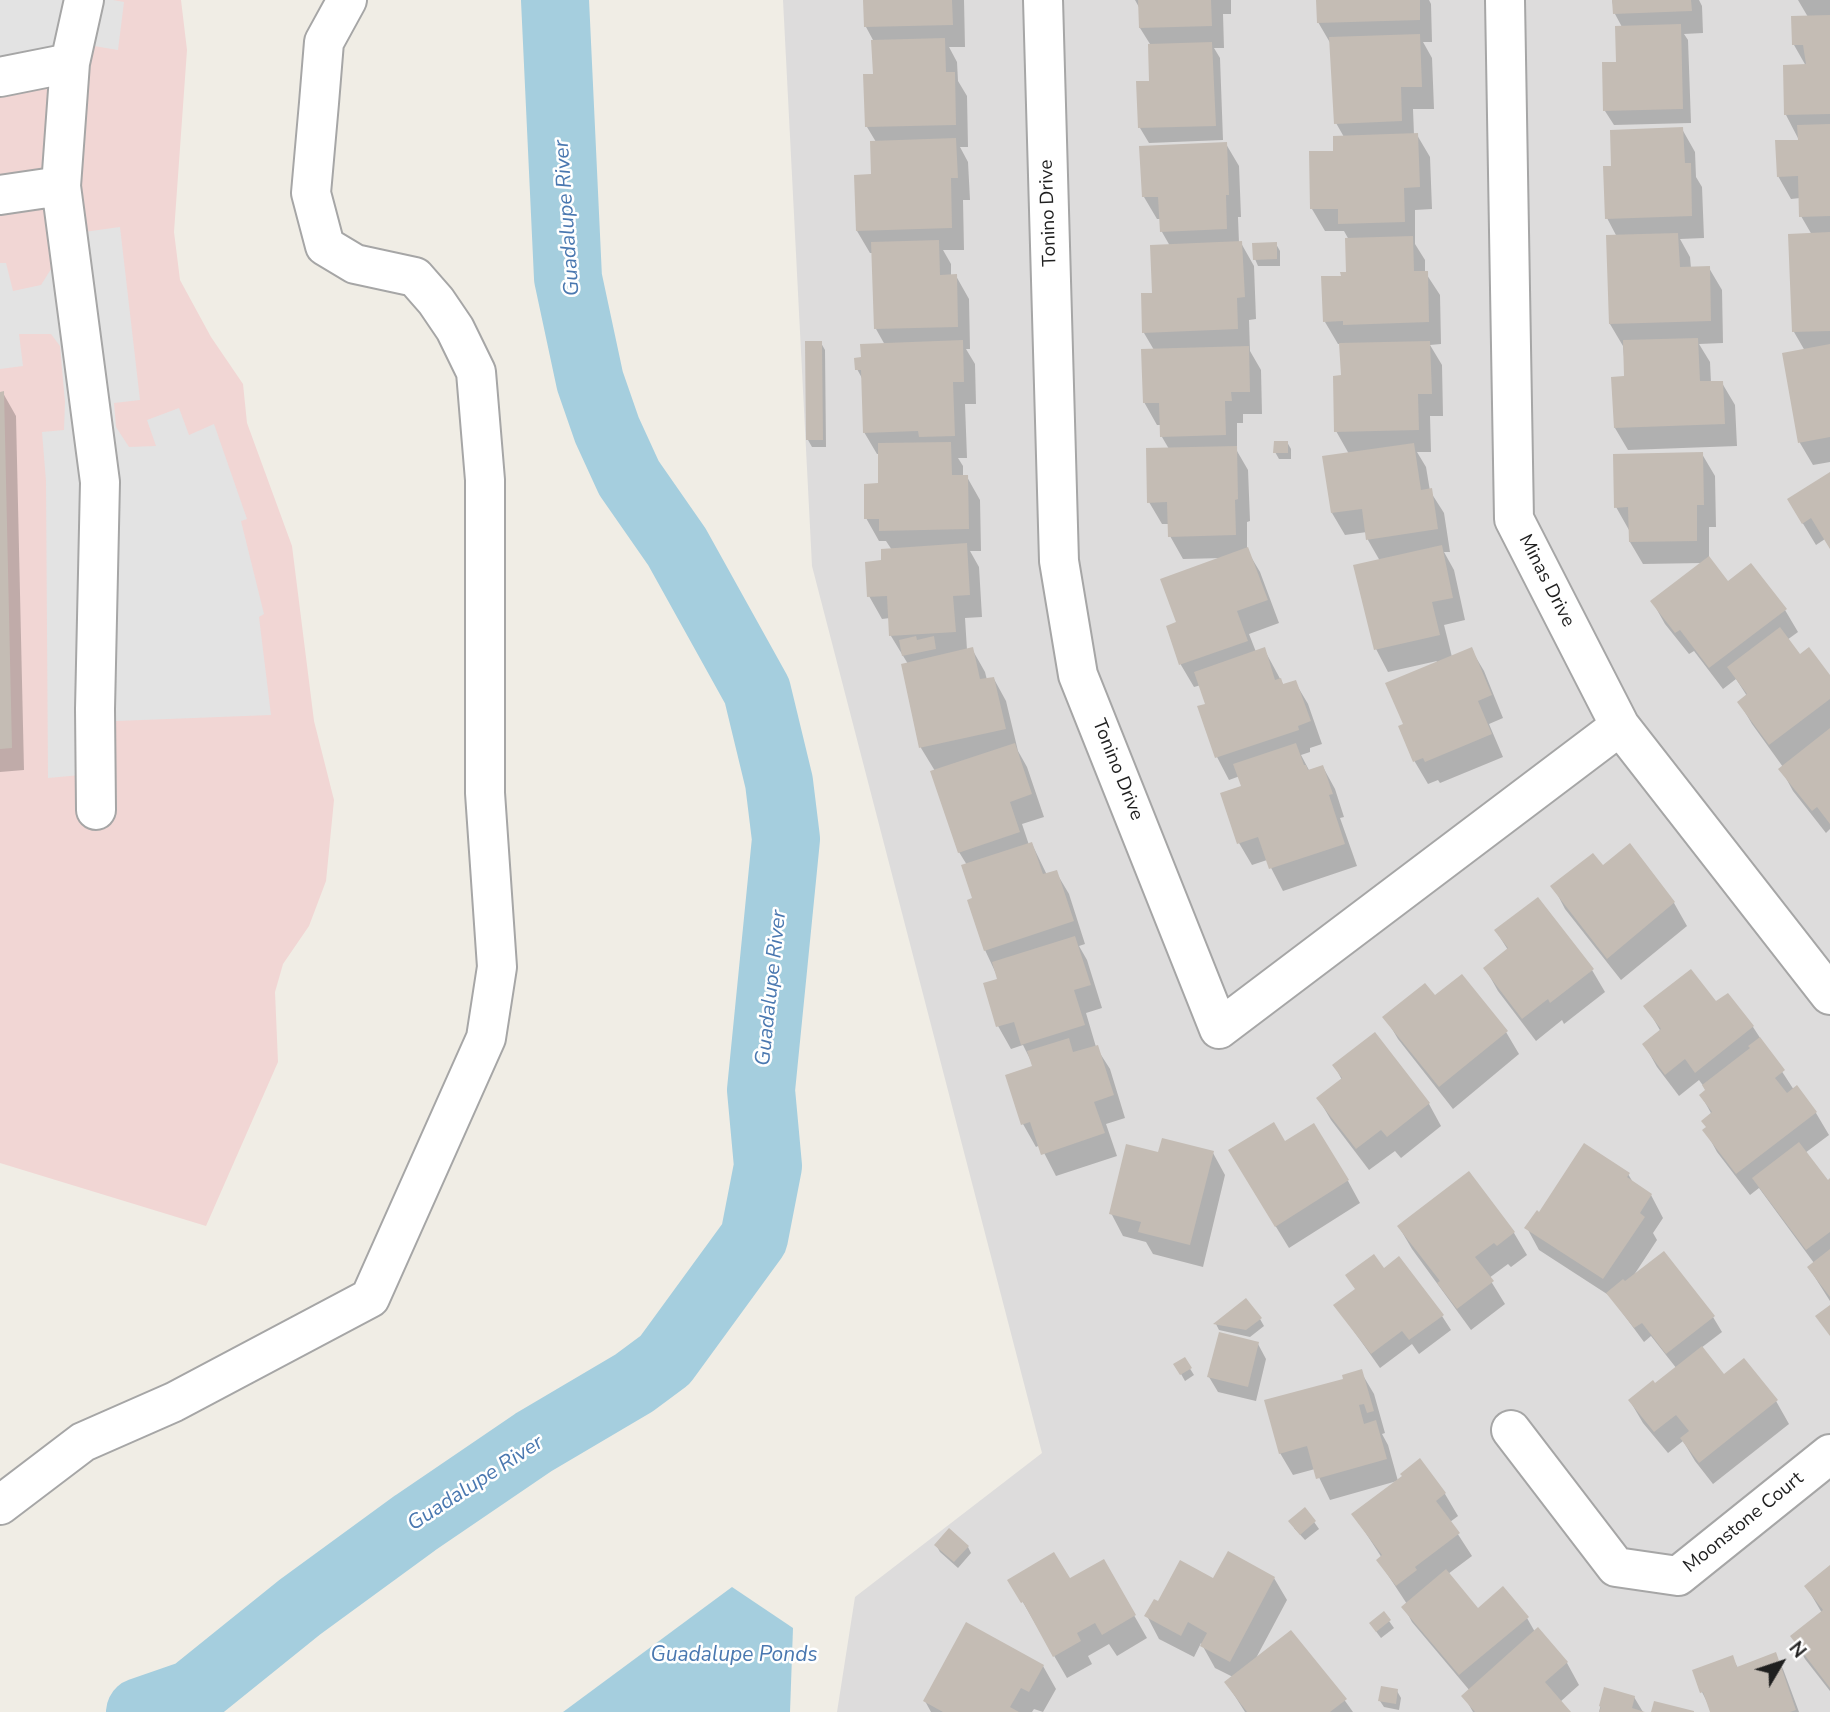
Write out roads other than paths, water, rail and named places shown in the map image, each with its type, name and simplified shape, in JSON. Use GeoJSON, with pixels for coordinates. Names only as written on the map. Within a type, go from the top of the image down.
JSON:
{"type":"FeatureCollection","features":[{"type":"Feature","properties":{"kind":"street"},"geometry":{"type":"LineString","coordinates":[[83,0],[70,63],[61,186],[100,482],[95,709],[96,810]]}},
{"type":"Feature","properties":{"kind":"street"},"geometry":{"type":"LineString","coordinates":[[0,1505],[83,1442],[174,1402],[370,1298],[486,1038],[497,967],[485,793],[485,480],[477,372],[455,329],[415,277],[355,264],[325,246],[311,193],[324,42],[347,0]]}},
{"type":"Feature","properties":{"kind":"street","name":"Tonino Drive"},"geometry":{"type":"LineString","coordinates":[[1043,0],[1059,561],[1076,662],[1219,1029],[1620,726]]}},
{"type":"Feature","properties":{"kind":"street","name":"Minas Drive"},"geometry":{"type":"LineString","coordinates":[[1505,0],[1514,519],[1620,726],[1830,995]]}},
{"type":"Feature","properties":{"kind":"street"},"geometry":{"type":"LineString","coordinates":[[0,77],[70,63]]}},
{"type":"Feature","properties":{"kind":"street"},"geometry":{"type":"LineString","coordinates":[[0,195],[61,186]]}},
{"type":"Feature","properties":{"kind":"street","name":"Moonstone Court"},"geometry":{"type":"LineString","coordinates":[[1511,1430],[1616,1566],[1678,1576],[1830,1454]]}},
{"type":"Feature","properties":{"kind":"water","name":"Guadalupe Ponds"},"geometry":{"type":"Polygon","coordinates":[[[732,1587],[793,1628],[790,1712],[563,1712],[732,1587]]]}},
{"type":"Feature","properties":{"kind":"waterway","name":"Guadalupe River"},"geometry":{"type":"LineString","coordinates":[[140,1712],[192,1694],[300,1607],[415,1523],[534,1442],[634,1383],[665,1360],[754,1238],[768,1166],[761,1090],[786,839],[779,782],[757,691],[677,547],[629,478],[607,430],[590,381],[568,278],[555,0]]}}]}
